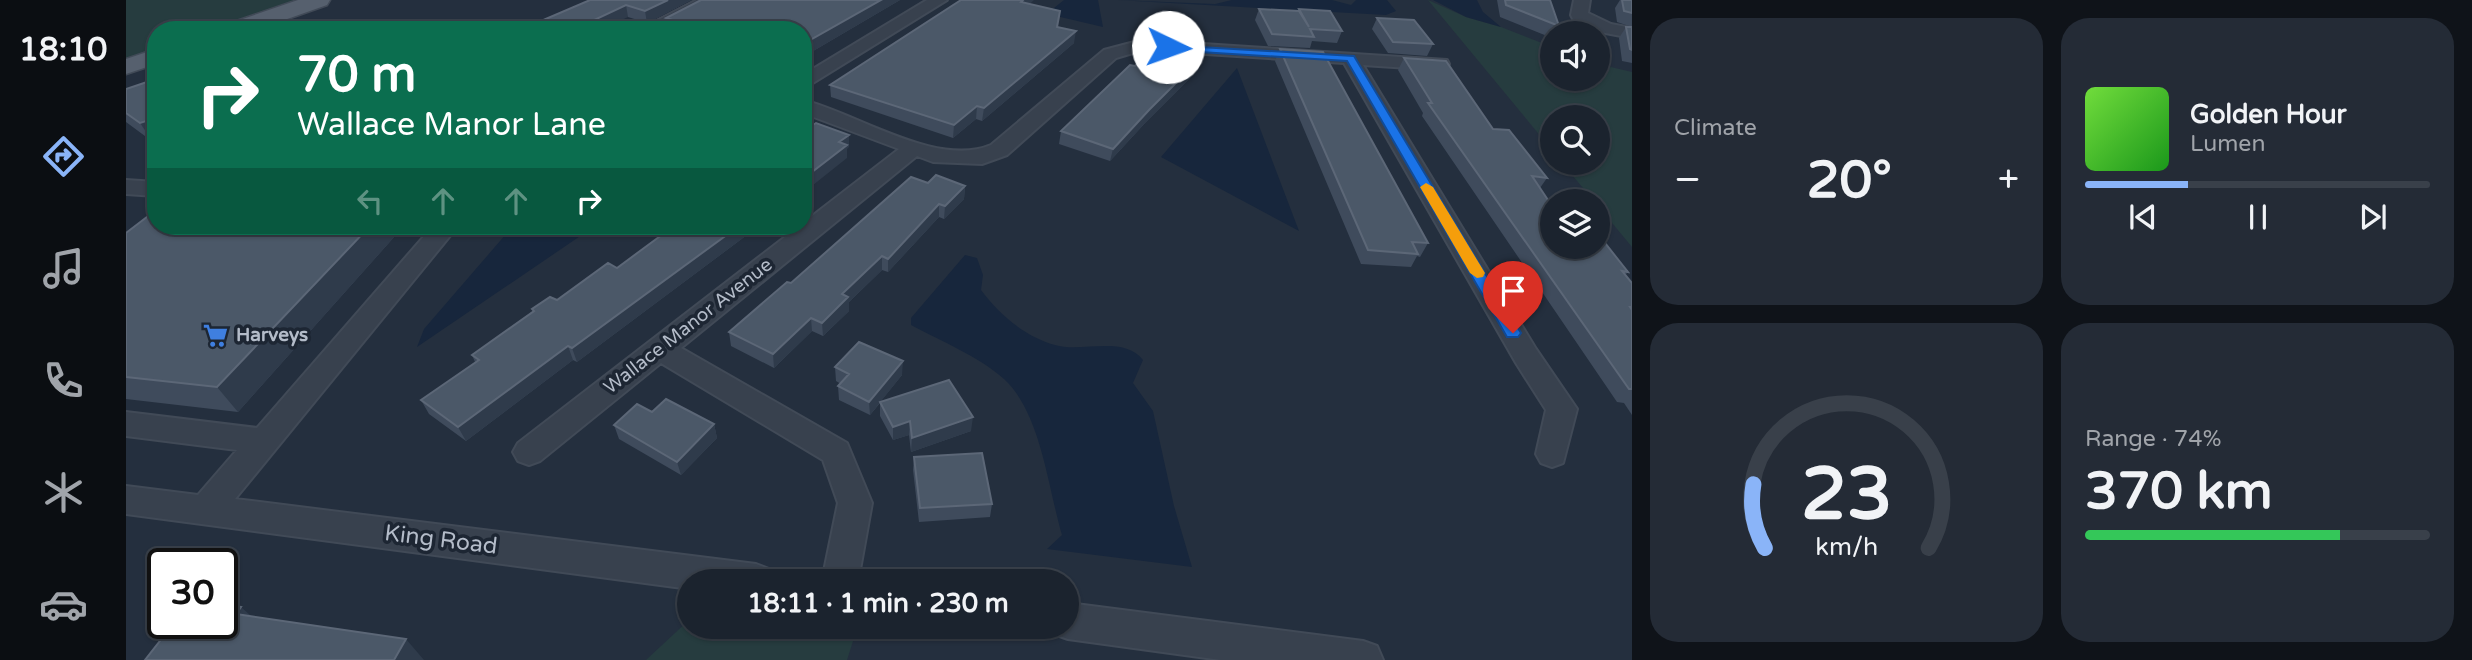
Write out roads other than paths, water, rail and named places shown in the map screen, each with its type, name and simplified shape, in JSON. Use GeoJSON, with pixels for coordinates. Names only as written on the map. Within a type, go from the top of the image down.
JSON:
{"type":"FeatureCollection","features":[{"type":"Feature","properties":{"kind":"main road"},"geometry":{"type":"LineString","coordinates":[[259,21],[319,0]]}},
{"type":"Feature","properties":{"kind":"main road"},"geometry":{"type":"LineString","coordinates":[[126,67],[147,59]]}},
{"type":"Feature","properties":{"kind":"street"},"geometry":{"type":"LineString","coordinates":[[667,21],[710,0]]}},
{"type":"Feature","properties":{"kind":"street"},"geometry":{"type":"LineString","coordinates":[[812,78],[939,0]]}},
{"type":"Feature","properties":{"kind":"street"},"geometry":{"type":"LineString","coordinates":[[1581,8],[1606,27],[1632,33]]}},
{"type":"Feature","properties":{"kind":"street"},"geometry":{"type":"LineString","coordinates":[[812,109],[933,155],[967,159],[999,150],[1110,54],[1126,47],[1440,64]]}},
{"type":"Feature","properties":{"kind":"street"},"geometry":{"type":"LineString","coordinates":[[1350,58],[1526,356],[1562,409],[1552,454]]}},
{"type":"Feature","properties":{"kind":"street","name":"Wallace Manor Avenue"},"geometry":{"type":"LineString","coordinates":[[812,229],[914,148]]}},
{"type":"Feature","properties":{"kind":"street"},"geometry":{"type":"LineString","coordinates":[[126,187],[147,188]]}},
{"type":"Feature","properties":{"kind":"street"},"geometry":{"type":"LineString","coordinates":[[206,510],[438,235]]}},
{"type":"Feature","properties":{"kind":"street","name":"Wallace Manor Avenue"},"geometry":{"type":"LineString","coordinates":[[528,452],[804,235]]}},
{"type":"Feature","properties":{"kind":"street"},"geometry":{"type":"LineString","coordinates":[[660,349],[836,452],[855,503],[842,569]]}},
{"type":"Feature","properties":{"kind":"street"},"geometry":{"type":"LineString","coordinates":[[126,424],[264,441]]}},
{"type":"Feature","properties":{"kind":"street","name":"King Road"},"geometry":{"type":"LineString","coordinates":[[126,500],[677,571]]}},
{"type":"Feature","properties":{"kind":"street"},"geometry":{"type":"LineString","coordinates":[[1079,623],[1212,650],[1363,660]]}},
{"type":"Feature","properties":{"kind":"water"},"geometry":{"type":"Polygon","coordinates":[[[1064,0],[1098,0],[1103,27],[1049,12],[1064,0]]]}},
{"type":"Feature","properties":{"kind":"water"},"geometry":{"type":"Polygon","coordinates":[[[1117,0],[1215,4],[1232,0],[1332,0],[1351,5],[1356,0],[1387,0],[1396,11],[1386,15],[1117,0]]]}},
{"type":"Feature","properties":{"kind":"water"},"geometry":{"type":"Polygon","coordinates":[[[1433,0],[1477,0],[1483,12],[1501,27],[1466,17],[1433,0]]]}},
{"type":"Feature","properties":{"kind":"water"},"geometry":{"type":"Polygon","coordinates":[[[1237,68],[1299,231],[1161,157],[1237,68]]]}},
{"type":"Feature","properties":{"kind":"water"},"geometry":{"type":"Polygon","coordinates":[[[505,235],[582,235],[417,347],[424,329],[505,235]]]}},
{"type":"Feature","properties":{"kind":"water"},"geometry":{"type":"Polygon","coordinates":[[[965,255],[977,258],[983,275],[981,290],[996,308],[1033,336],[1065,347],[1125,348],[1143,360],[1133,383],[1153,411],[1174,506],[1192,567],[1047,549],[1062,535],[1042,452],[1027,411],[1017,394],[1004,379],[983,363],[911,325],[911,318],[965,255]]]}},
{"type":"Feature","properties":{"kind":"place","name":"Harveys"},"geometry":{"type":"Point","coordinates":[216,335]}}]}
